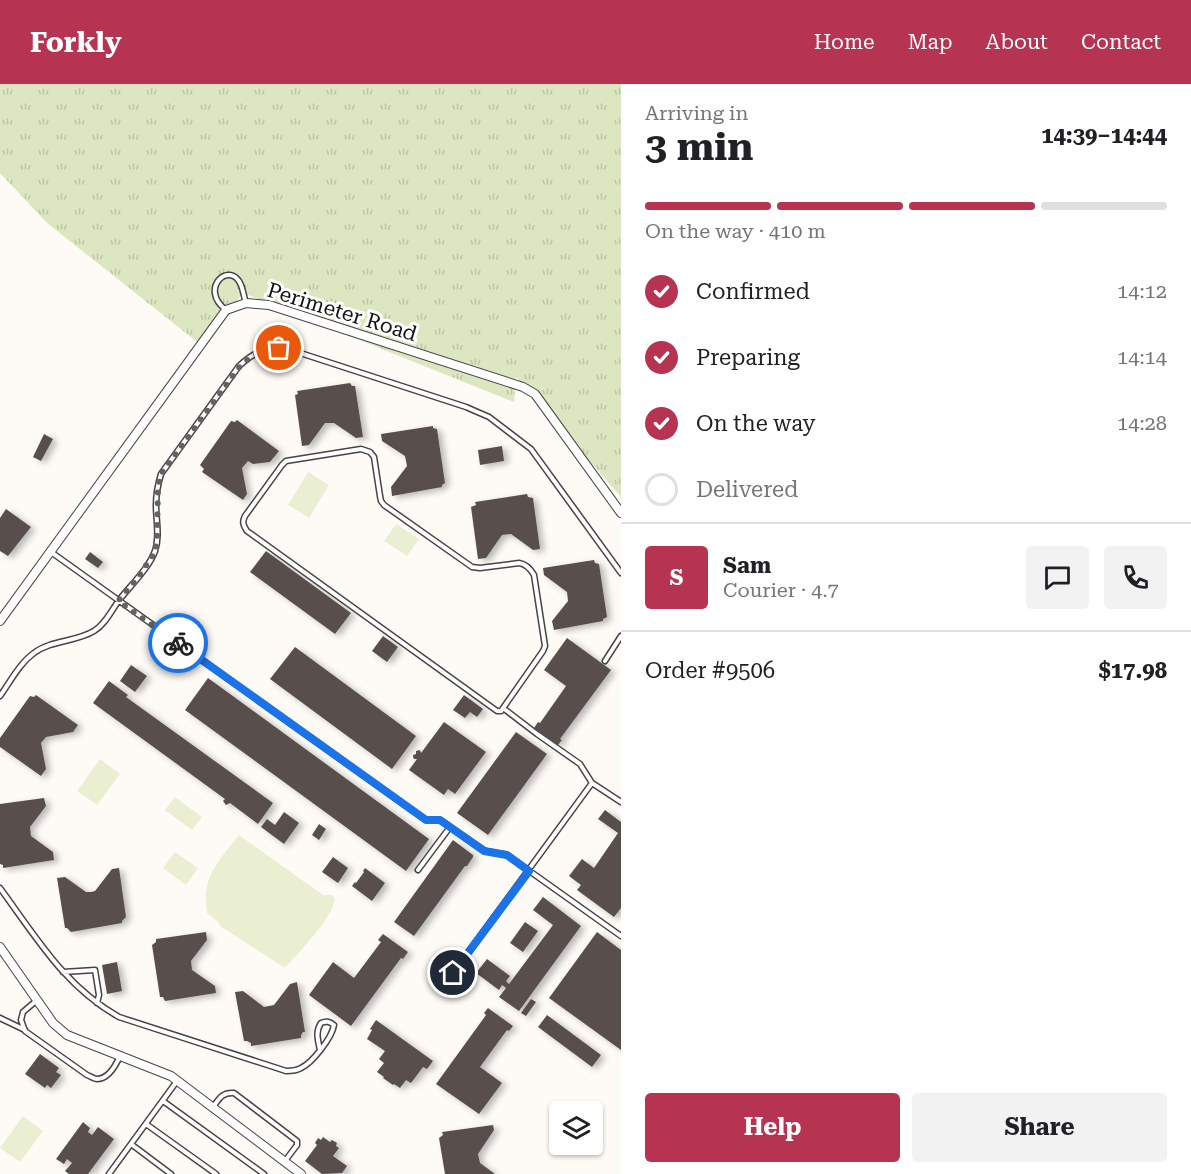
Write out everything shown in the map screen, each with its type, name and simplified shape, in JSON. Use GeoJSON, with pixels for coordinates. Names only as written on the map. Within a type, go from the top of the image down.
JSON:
{"type":"FeatureCollection","features":[{"type":"Feature","properties":{"kind":"street","name":"Perimeter Road"},"geometry":{"type":"LineString","coordinates":[[226,310],[246,303],[269,305],[523,387],[535,394],[621,513]]}},
{"type":"Feature","properties":{"kind":"street"},"geometry":{"type":"LineString","coordinates":[[0,621],[226,310]]}},
{"type":"Feature","properties":{"kind":"street"},"geometry":{"type":"LineString","coordinates":[[0,947],[53,1023],[67,1035],[171,1076],[301,1174]]}},
{"type":"Feature","properties":{"kind":"lane"},"geometry":{"type":"LineString","coordinates":[[226,310],[221,306],[215,291],[218,279],[224,276],[229,275],[237,279],[241,284],[246,303]]}},
{"type":"Feature","properties":{"kind":"lane"},"geometry":{"type":"LineString","coordinates":[[0,696],[31,655],[44,647],[78,638],[102,625],[155,552],[158,487],[161,474],[240,366],[248,358],[267,349],[288,349],[466,407],[489,417],[531,449],[621,573]]}},
{"type":"Feature","properties":{"kind":"lane"},"geometry":{"type":"LineString","coordinates":[[366,450],[374,457],[381,501],[384,505],[472,567],[519,563],[531,570],[534,575],[543,651],[503,708],[497,711],[247,531],[243,526],[243,521],[286,461],[366,450]]}},
{"type":"Feature","properties":{"kind":"lane"},"geometry":{"type":"LineString","coordinates":[[50,552],[426,820],[440,820],[484,851],[507,855],[621,936]]}},
{"type":"Feature","properties":{"kind":"lane"},"geometry":{"type":"LineString","coordinates":[[605,661],[621,636]]}},
{"type":"Feature","properties":{"kind":"lane"},"geometry":{"type":"LineString","coordinates":[[503,708],[580,764],[592,783],[621,802]]}},
{"type":"Feature","properties":{"kind":"lane"},"geometry":{"type":"LineString","coordinates":[[453,973],[592,783]]}},
{"type":"Feature","properties":{"kind":"lane"},"geometry":{"type":"LineString","coordinates":[[418,870],[450,827]]}},
{"type":"Feature","properties":{"kind":"lane"},"geometry":{"type":"LineString","coordinates":[[0,888],[62,972],[78,988],[119,1017],[286,1071],[300,1069],[311,1060],[320,1050],[331,1036],[333,1025],[331,1022],[326,1021],[318,1027],[317,1040],[320,1050]]}},
{"type":"Feature","properties":{"kind":"lane"},"geometry":{"type":"LineString","coordinates":[[62,972],[95,970],[99,995],[97,1003]]}},
{"type":"Feature","properties":{"kind":"lane"},"geometry":{"type":"LineString","coordinates":[[25,1031],[21,1020],[23,1012],[38,1000]]}},
{"type":"Feature","properties":{"kind":"lane"},"geometry":{"type":"LineString","coordinates":[[0,1018],[25,1031],[87,1075],[98,1079],[106,1076],[120,1055]]}},
{"type":"Feature","properties":{"kind":"lane"},"geometry":{"type":"LineString","coordinates":[[109,1174],[177,1081]]}},
{"type":"Feature","properties":{"kind":"lane"},"geometry":{"type":"LineString","coordinates":[[213,1107],[222,1095],[227,1092],[234,1093],[297,1141],[285,1162]]}},
{"type":"Feature","properties":{"kind":"lane"},"geometry":{"type":"LineString","coordinates":[[163,1101],[264,1174]]}},
{"type":"Feature","properties":{"kind":"lane"},"geometry":{"type":"LineString","coordinates":[[146,1124],[214,1174]]}},
{"type":"Feature","properties":{"kind":"lane"},"geometry":{"type":"LineString","coordinates":[[131,1144],[171,1174]]}},
{"type":"Feature","properties":{"kind":"green space"},"geometry":{"type":"Polygon","coordinates":[[[0,84],[621,84],[621,497],[516,377],[514,402],[243,293],[201,345],[47,223],[0,173],[0,84]]]}},
{"type":"Feature","properties":{"kind":"green space"},"geometry":{"type":"Polygon","coordinates":[[[308,472],[329,485],[309,518],[288,505],[308,472]]]}},
{"type":"Feature","properties":{"kind":"green space"},"geometry":{"type":"Polygon","coordinates":[[[396,524],[419,539],[407,556],[384,541],[396,524]]]}},
{"type":"Feature","properties":{"kind":"green space"},"geometry":{"type":"Polygon","coordinates":[[[100,759],[120,774],[97,805],[77,791],[100,759]]]}},
{"type":"Feature","properties":{"kind":"green space"},"geometry":{"type":"Polygon","coordinates":[[[175,797],[202,817],[192,830],[165,810],[175,797]]]}},
{"type":"Feature","properties":{"kind":"green space"},"geometry":{"type":"Polygon","coordinates":[[[239,835],[323,895],[332,895],[335,899],[322,925],[285,968],[220,926],[207,913],[209,880],[218,862],[239,835]]]}},
{"type":"Feature","properties":{"kind":"green space"},"geometry":{"type":"Polygon","coordinates":[[[175,852],[198,868],[186,885],[163,868],[175,852]]]}},
{"type":"Feature","properties":{"kind":"green space"},"geometry":{"type":"Polygon","coordinates":[[[23,1116],[43,1131],[20,1162],[0,1148],[23,1116]]]}},
{"type":"Feature","properties":{"kind":"building"},"geometry":{"type":"Polygon","coordinates":[[[350,383],[355,386],[363,437],[356,438],[334,423],[325,423],[309,445],[302,446],[295,395],[298,394],[297,391],[350,383]]]}},
{"type":"Feature","properties":{"kind":"building"},"geometry":{"type":"Polygon","coordinates":[[[237,420],[279,451],[270,462],[253,464],[248,461],[242,468],[247,494],[243,500],[202,472],[204,469],[200,465],[231,421],[237,420]]]}},
{"type":"Feature","properties":{"kind":"building"},"geometry":{"type":"Polygon","coordinates":[[[433,426],[437,429],[445,483],[442,487],[392,496],[391,487],[407,466],[405,456],[382,441],[381,434],[433,426]]]}},
{"type":"Feature","properties":{"kind":"building"},"geometry":{"type":"Polygon","coordinates":[[[44,434],[53,439],[41,461],[33,457],[44,434]]]}},
{"type":"Feature","properties":{"kind":"building"},"geometry":{"type":"Polygon","coordinates":[[[502,446],[504,461],[480,465],[478,450],[502,446]]]}},
{"type":"Feature","properties":{"kind":"building"},"geometry":{"type":"Polygon","coordinates":[[[527,494],[528,497],[533,498],[540,549],[533,550],[511,534],[502,535],[486,558],[478,559],[471,507],[476,505],[475,502],[527,494]]]}},
{"type":"Feature","properties":{"kind":"building"},"geometry":{"type":"Polygon","coordinates":[[[6,509],[31,527],[8,556],[0,551],[0,518],[6,509]]]}},
{"type":"Feature","properties":{"kind":"building"},"geometry":{"type":"Polygon","coordinates":[[[266,551],[351,613],[335,634],[250,572],[266,551]]]}},
{"type":"Feature","properties":{"kind":"building"},"geometry":{"type":"Polygon","coordinates":[[[90,552],[103,562],[98,568],[85,559],[90,552]]]}},
{"type":"Feature","properties":{"kind":"building"},"geometry":{"type":"Polygon","coordinates":[[[594,560],[599,564],[607,617],[603,621],[554,630],[552,621],[568,601],[567,592],[544,575],[543,568],[594,560]]]}},
{"type":"Feature","properties":{"kind":"building"},"geometry":{"type":"Polygon","coordinates":[[[383,636],[398,647],[387,662],[372,651],[383,636]]]}},
{"type":"Feature","properties":{"kind":"building"},"geometry":{"type":"Polygon","coordinates":[[[567,638],[611,670],[560,739],[562,740],[558,745],[534,728],[566,686],[544,670],[567,638]]]}},
{"type":"Feature","properties":{"kind":"building"},"geometry":{"type":"Polygon","coordinates":[[[295,647],[416,736],[392,769],[270,679],[295,647]]]}},
{"type":"Feature","properties":{"kind":"building"},"geometry":{"type":"Polygon","coordinates":[[[131,665],[147,676],[135,692],[120,681],[131,665]]]}},
{"type":"Feature","properties":{"kind":"building"},"geometry":{"type":"Polygon","coordinates":[[[208,678],[429,839],[406,871],[185,710],[208,678]]]}},
{"type":"Feature","properties":{"kind":"building"},"geometry":{"type":"Polygon","coordinates":[[[109,681],[128,695],[126,697],[273,803],[258,824],[230,803],[226,805],[223,801],[225,799],[93,703],[109,681]]]}},
{"type":"Feature","properties":{"kind":"building"},"geometry":{"type":"Polygon","coordinates":[[[36,695],[78,725],[73,732],[46,737],[41,743],[46,769],[41,776],[0,747],[0,738],[30,696],[36,695]]]}},
{"type":"Feature","properties":{"kind":"building"},"geometry":{"type":"Polygon","coordinates":[[[464,695],[483,709],[477,717],[470,712],[465,718],[453,710],[464,695]]]}},
{"type":"Feature","properties":{"kind":"building"},"geometry":{"type":"Polygon","coordinates":[[[444,722],[486,752],[455,794],[448,789],[444,795],[409,770],[417,759],[414,759],[413,755],[420,750],[421,753],[444,722]]]}},
{"type":"Feature","properties":{"kind":"building"},"geometry":{"type":"Polygon","coordinates":[[[516,732],[547,754],[488,835],[457,813],[516,732]]]}},
{"type":"Feature","properties":{"kind":"building"},"geometry":{"type":"Polygon","coordinates":[[[44,798],[46,806],[30,827],[31,836],[53,852],[54,860],[3,868],[0,864],[0,804],[44,798]]]}},
{"type":"Feature","properties":{"kind":"building"},"geometry":{"type":"Polygon","coordinates":[[[605,810],[621,822],[621,908],[614,917],[577,890],[581,885],[569,876],[582,859],[594,868],[618,833],[598,819],[605,810]]]}},
{"type":"Feature","properties":{"kind":"building"},"geometry":{"type":"Polygon","coordinates":[[[284,812],[299,823],[284,844],[261,827],[267,819],[275,825],[284,812]]]}},
{"type":"Feature","properties":{"kind":"building"},"geometry":{"type":"Polygon","coordinates":[[[319,824],[326,829],[319,840],[312,835],[319,824]]]}},
{"type":"Feature","properties":{"kind":"building"},"geometry":{"type":"Polygon","coordinates":[[[453,840],[473,857],[414,936],[394,922],[453,840]]]}},
{"type":"Feature","properties":{"kind":"building"},"geometry":{"type":"Polygon","coordinates":[[[333,857],[348,868],[338,883],[322,872],[333,857]]]}},
{"type":"Feature","properties":{"kind":"building"},"geometry":{"type":"Polygon","coordinates":[[[119,868],[126,917],[122,923],[71,932],[65,928],[57,878],[65,877],[86,892],[91,892],[95,891],[112,869],[119,868]]]}},
{"type":"Feature","properties":{"kind":"building"},"geometry":{"type":"Polygon","coordinates":[[[365,868],[385,883],[372,901],[352,886],[365,868]]]}},
{"type":"Feature","properties":{"kind":"building"},"geometry":{"type":"Polygon","coordinates":[[[543,897],[581,926],[519,1011],[499,997],[506,988],[502,985],[499,990],[476,973],[487,959],[510,976],[506,981],[509,984],[553,925],[533,910],[543,897]]]}},
{"type":"Feature","properties":{"kind":"building"},"geometry":{"type":"Polygon","coordinates":[[[525,922],[538,931],[523,952],[510,943],[525,922]]]}},
{"type":"Feature","properties":{"kind":"building"},"geometry":{"type":"Polygon","coordinates":[[[206,932],[207,940],[191,961],[192,970],[215,986],[216,993],[165,1001],[163,997],[160,997],[152,945],[156,939],[206,932]]]}},
{"type":"Feature","properties":{"kind":"building"},"geometry":{"type":"Polygon","coordinates":[[[597,932],[621,950],[621,1050],[549,998],[597,932]]]}},
{"type":"Feature","properties":{"kind":"building"},"geometry":{"type":"Polygon","coordinates":[[[383,934],[408,952],[403,959],[401,958],[351,1026],[309,995],[333,962],[354,978],[381,942],[378,940],[383,934]]]}},
{"type":"Feature","properties":{"kind":"building"},"geometry":{"type":"Polygon","coordinates":[[[117,962],[122,991],[107,994],[102,965],[117,962]]]}},
{"type":"Feature","properties":{"kind":"building"},"geometry":{"type":"Polygon","coordinates":[[[297,982],[305,1032],[301,1038],[251,1046],[251,1043],[244,1041],[235,992],[243,991],[264,1007],[274,1005],[290,984],[297,982]]]}},
{"type":"Feature","properties":{"kind":"building"},"geometry":{"type":"Polygon","coordinates":[[[531,999],[536,1002],[526,1016],[521,1013],[531,999]]]}},
{"type":"Feature","properties":{"kind":"building"},"geometry":{"type":"Polygon","coordinates":[[[488,1008],[513,1026],[509,1031],[507,1030],[480,1067],[502,1083],[479,1114],[436,1084],[486,1015],[484,1013],[488,1008]]]}},
{"type":"Feature","properties":{"kind":"building"},"geometry":{"type":"Polygon","coordinates":[[[547,1015],[601,1055],[592,1067],[538,1027],[547,1015]]]}},
{"type":"Feature","properties":{"kind":"building"},"geometry":{"type":"Polygon","coordinates":[[[376,1020],[433,1061],[427,1069],[423,1067],[411,1083],[406,1080],[400,1088],[377,1072],[384,1063],[379,1059],[385,1051],[367,1039],[376,1020]]]}},
{"type":"Feature","properties":{"kind":"building"},"geometry":{"type":"Polygon","coordinates":[[[40,1054],[59,1068],[56,1072],[61,1075],[51,1088],[47,1085],[45,1088],[25,1074],[40,1054]]]}},
{"type":"Feature","properties":{"kind":"building"},"geometry":{"type":"Polygon","coordinates":[[[83,1122],[90,1128],[88,1132],[92,1135],[98,1127],[114,1139],[88,1174],[69,1174],[65,1171],[72,1163],[67,1159],[64,1164],[56,1159],[83,1122]]]}},
{"type":"Feature","properties":{"kind":"building"},"geometry":{"type":"Polygon","coordinates":[[[493,1125],[494,1130],[478,1154],[480,1163],[495,1174],[445,1174],[439,1138],[443,1135],[442,1132],[493,1125]]]}},
{"type":"Feature","properties":{"kind":"building"},"geometry":{"type":"Polygon","coordinates":[[[323,1137],[330,1142],[332,1140],[337,1143],[336,1146],[339,1148],[333,1156],[347,1166],[342,1173],[322,1174],[305,1161],[317,1145],[315,1143],[318,1138],[321,1140],[323,1137]]]}},
{"type":"Feature","properties":{"kind":"way so far"},"geometry":{"type":"LineString","coordinates":[[178,643],[118,601],[137,579],[155,552],[156,503],[161,474],[240,366],[258,352],[279,348]]}},
{"type":"Feature","properties":{"kind":"route"},"geometry":{"type":"LineString","coordinates":[[178,643],[426,820],[440,820],[484,851],[507,855],[529,871],[453,973]]}}]}
